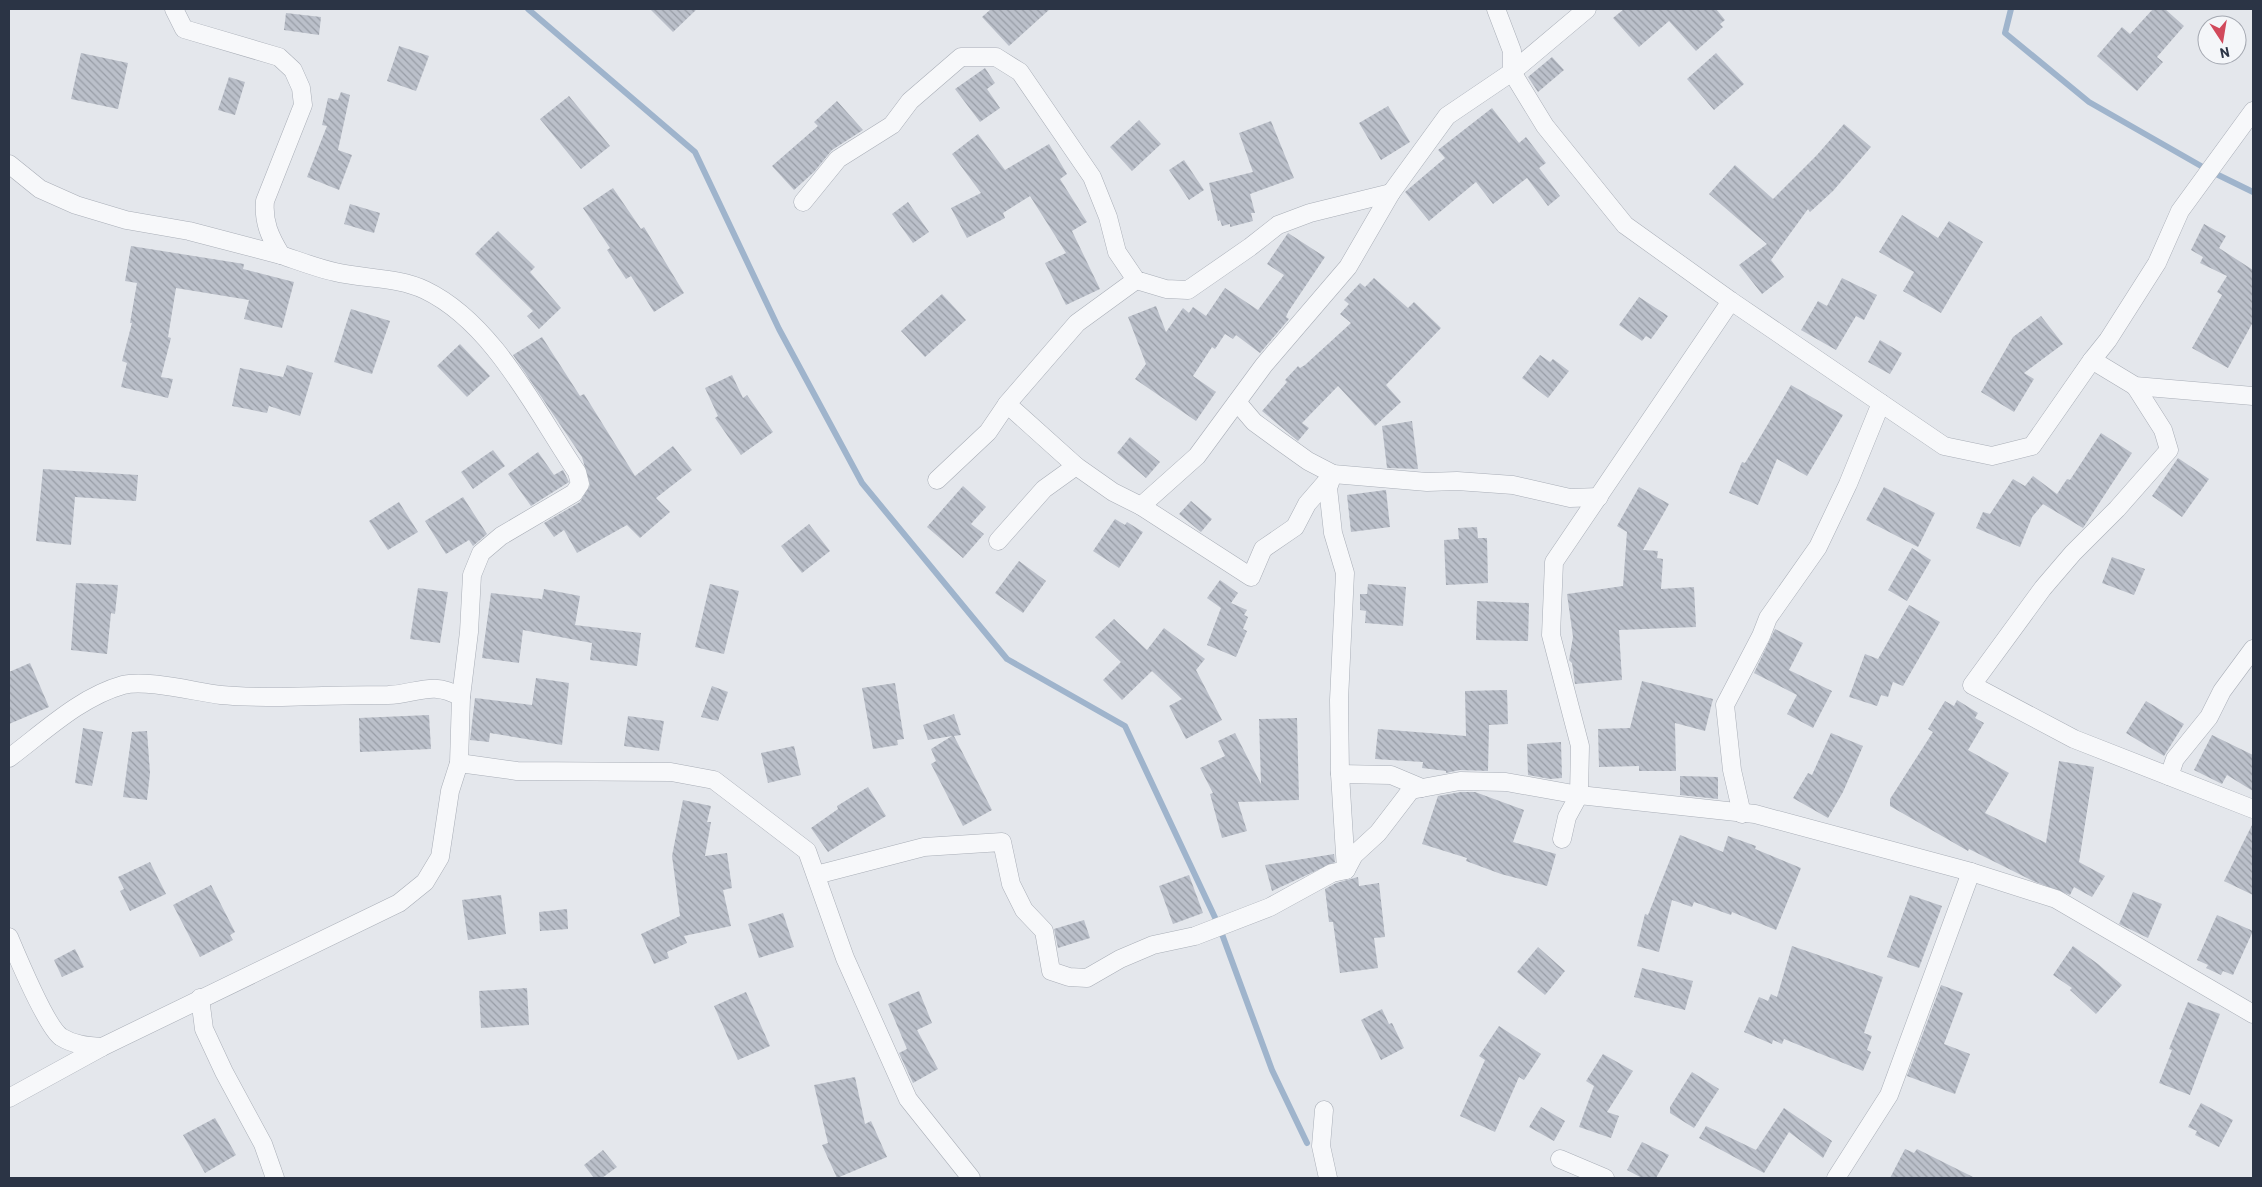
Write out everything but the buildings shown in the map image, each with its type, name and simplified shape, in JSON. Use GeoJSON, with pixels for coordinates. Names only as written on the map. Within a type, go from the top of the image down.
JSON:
{"type":"FeatureCollection","features":[{"type":"Feature","properties":{"kind":"street"},"geometry":{"type":"LineString","coordinates":[[174,9],[184,29],[279,57],[293,70],[301,88],[303,106],[265,201],[264,217],[270,237],[281,255]]}},
{"type":"Feature","properties":{"kind":"street"},"geometry":{"type":"LineString","coordinates":[[1496,9],[1512,51],[1512,72],[1545,126],[1625,225],[1731,301],[1944,446],[1992,456],[2032,446],[2108,340],[2157,263],[2180,211],[2253,111]]}},
{"type":"Feature","properties":{"kind":"street"},"geometry":{"type":"LineString","coordinates":[[1141,506],[1197,456],[1291,332],[1348,267],[1392,193],[1447,116],[1512,72],[1588,9]]}},
{"type":"Feature","properties":{"kind":"street"},"geometry":{"type":"LineString","coordinates":[[803,202],[838,159],[892,125],[910,101],[961,57],[996,57],[1020,72],[1088,171],[1108,217],[1117,252],[1136,280],[1166,289],[1188,290],[1278,225],[1310,213],[1392,193]]}},
{"type":"Feature","properties":{"kind":"street"},"geometry":{"type":"LineString","coordinates":[[9,164],[40,189],[76,205],[126,220],[189,232],[281,255],[336,272],[396,282],[424,290],[453,308],[492,345],[577,472],[580,484],[574,493],[501,536],[480,553],[472,575],[469,632],[461,697],[459,763],[450,791],[440,857],[425,882],[399,903],[200,998],[157,1022],[102,1047],[9,1098]]}},
{"type":"Feature","properties":{"kind":"street"},"geometry":{"type":"LineString","coordinates":[[937,480],[988,432],[1007,404],[1077,323],[1136,280]]}},
{"type":"Feature","properties":{"kind":"street"},"geometry":{"type":"LineString","coordinates":[[1562,839],[1567,817],[1579,795],[1580,746],[1551,636],[1554,562],[1731,301]]}},
{"type":"Feature","properties":{"kind":"street"},"geometry":{"type":"LineString","coordinates":[[2092,360],[2135,386],[2253,396]]}},
{"type":"Feature","properties":{"kind":"street"},"geometry":{"type":"LineString","coordinates":[[2135,386],[2163,430],[2169,450],[2043,588],[1972,685],[2074,739],[2253,809]]}},
{"type":"Feature","properties":{"kind":"street"},"geometry":{"type":"LineString","coordinates":[[1237,402],[1254,422],[1280,442],[1308,461],[1333,474],[1427,482],[1514,485],[1570,498],[1599,497]]}},
{"type":"Feature","properties":{"kind":"street"},"geometry":{"type":"LineString","coordinates":[[1742,814],[1732,770],[1725,705],[1761,636],[1768,618],[1818,548],[1848,484],[1881,403]]}},
{"type":"Feature","properties":{"kind":"street"},"geometry":{"type":"LineString","coordinates":[[1007,404],[1076,466],[1113,492],[1141,506],[1251,577],[1263,549],[1294,527],[1307,504],[1333,474]]}},
{"type":"Feature","properties":{"kind":"street"},"geometry":{"type":"LineString","coordinates":[[998,541],[1044,489],[1076,466]]}},
{"type":"Feature","properties":{"kind":"street"},"geometry":{"type":"LineString","coordinates":[[1333,474],[1328,488],[1333,533],[1345,573],[1339,700],[1340,774],[1346,870]]}},
{"type":"Feature","properties":{"kind":"street"},"geometry":{"type":"LineString","coordinates":[[2169,776],[2175,759],[2209,717],[2222,691],[2253,648]]}},
{"type":"Feature","properties":{"kind":"street"},"geometry":{"type":"LineString","coordinates":[[9,758],[99,694],[126,684],[163,686],[222,695],[280,697],[357,694],[390,695],[436,688],[448,690],[461,697]]}},
{"type":"Feature","properties":{"kind":"street"},"geometry":{"type":"LineString","coordinates":[[459,763],[517,771],[671,772],[714,780],[807,851],[845,958],[908,1099],[971,1178]]}},
{"type":"Feature","properties":{"kind":"street"},"geometry":{"type":"LineString","coordinates":[[1340,774],[1392,775],[1422,788]]}},
{"type":"Feature","properties":{"kind":"street"},"geometry":{"type":"LineString","coordinates":[[816,875],[924,847],[1002,842],[1011,884],[1024,910],[1044,931],[1051,972],[1069,977],[1087,978],[1120,959],[1153,945],[1195,936],[1270,907],[1332,873],[1346,870],[1354,855],[1378,833],[1411,790],[1460,781],[1506,782],[1579,795],[1755,814],[1970,872],[2056,899],[2253,1014]]}},
{"type":"Feature","properties":{"kind":"street"},"geometry":{"type":"LineString","coordinates":[[1836,1178],[1890,1095],[1970,872]]}},
{"type":"Feature","properties":{"kind":"street"},"geometry":{"type":"LineString","coordinates":[[9,937],[31,987],[59,1036],[76,1045],[102,1047]]}},
{"type":"Feature","properties":{"kind":"street"},"geometry":{"type":"LineString","coordinates":[[200,998],[204,1028],[224,1072],[263,1144],[275,1178]]}},
{"type":"Feature","properties":{"kind":"street"},"geometry":{"type":"LineString","coordinates":[[1324,1110],[1321,1146],[1328,1178]]}},
{"type":"Feature","properties":{"kind":"street"},"geometry":{"type":"LineString","coordinates":[[1560,1159],[1605,1178]]}},
{"type":"Feature","properties":{"kind":"waterway"},"geometry":{"type":"LineString","coordinates":[[528,9],[695,152],[779,329],[862,483],[1007,659],[1125,726],[1219,926],[1272,1070],[1307,1143]]}},
{"type":"Feature","properties":{"kind":"waterway"},"geometry":{"type":"LineString","coordinates":[[2011,9],[2005,33],[2089,102],[2208,170],[2253,192]]}}]}
